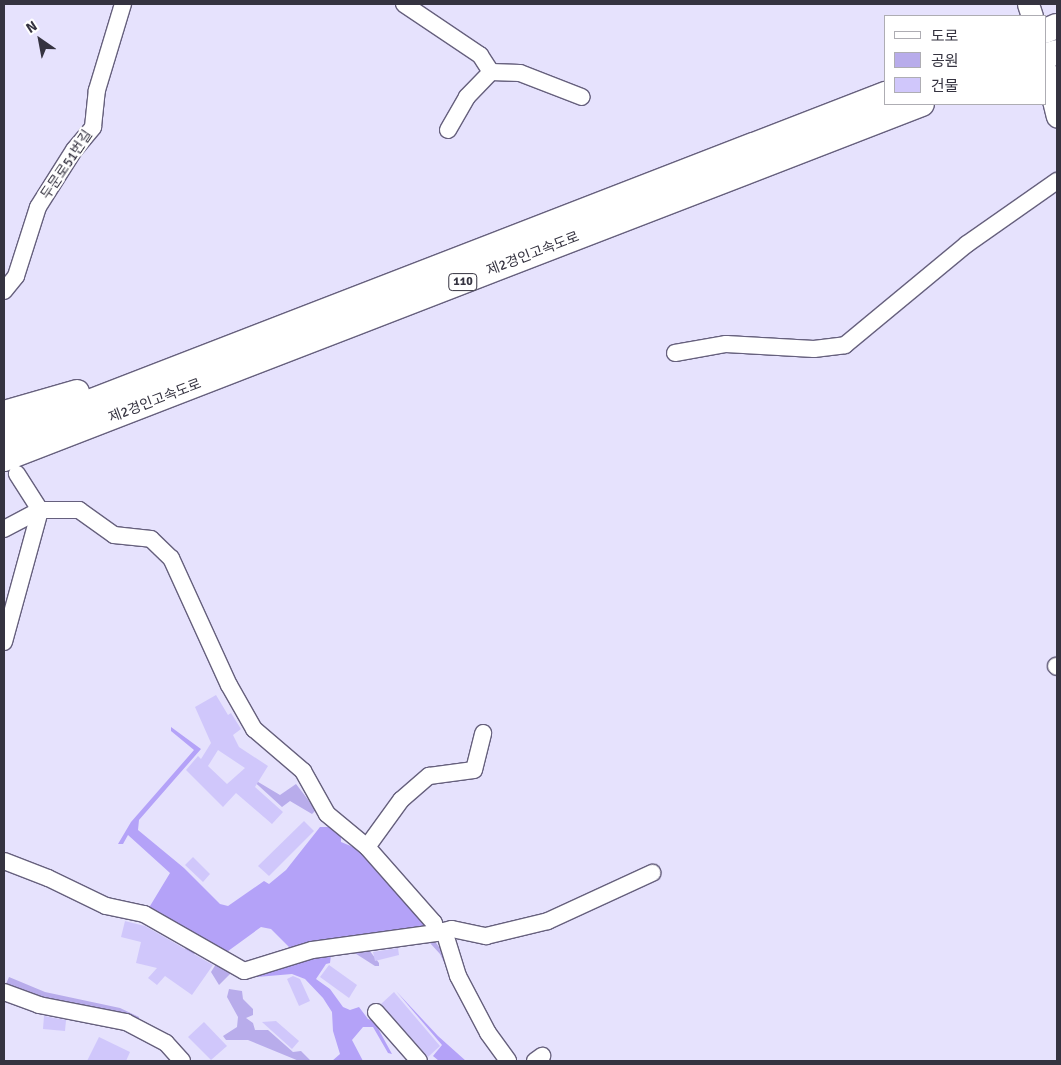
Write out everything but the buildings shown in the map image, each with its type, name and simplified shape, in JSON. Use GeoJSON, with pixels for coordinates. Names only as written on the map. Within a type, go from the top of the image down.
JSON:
{"type":"FeatureCollection","features":[{"type":"Feature","properties":{"kind":"highway","name":"제2경인고속도로"},"geometry":{"type":"LineString","coordinates":[[4,435],[245,344],[884,94]]}},
{"type":"Feature","properties":{"kind":"highway","name":"제2경인고속도로"},"geometry":{"type":"LineString","coordinates":[[10,467],[919,105]]}},
{"type":"Feature","properties":{"kind":"highway"},"geometry":{"type":"LineString","coordinates":[[4,414],[245,344]]}},
{"type":"Feature","properties":{"kind":"main road"},"geometry":{"type":"LineString","coordinates":[[1046,72],[1057,115]]}},
{"type":"Feature","properties":{"kind":"lane","name":"두문로51번길"},"geometry":{"type":"LineString","coordinates":[[4,291],[16,276],[38,208],[74,150],[94,127],[97,90],[123,4]]}},
{"type":"Feature","properties":{"kind":"lane"},"geometry":{"type":"LineString","coordinates":[[404,4],[480,56],[491,72]]}},
{"type":"Feature","properties":{"kind":"lane"},"geometry":{"type":"LineString","coordinates":[[448,130],[467,97],[491,72],[503,70],[520,73],[582,97]]}},
{"type":"Feature","properties":{"kind":"lane"},"geometry":{"type":"LineString","coordinates":[[675,353],[726,344],[814,349],[845,345],[967,244],[1057,181]]}},
{"type":"Feature","properties":{"kind":"lane"},"geometry":{"type":"LineString","coordinates":[[10,467],[40,510]]}},
{"type":"Feature","properties":{"kind":"lane"},"geometry":{"type":"LineString","coordinates":[[4,642],[40,510]]}},
{"type":"Feature","properties":{"kind":"lane"},"geometry":{"type":"LineString","coordinates":[[4,529],[40,510],[79,510],[114,535],[151,539],[170,558],[229,685],[254,730],[303,771],[327,814],[367,847],[434,923],[440,932],[458,976],[488,1033],[508,1061]]}},
{"type":"Feature","properties":{"kind":"lane"},"geometry":{"type":"LineString","coordinates":[[367,847],[400,800],[429,776],[474,770],[483,733]]}},
{"type":"Feature","properties":{"kind":"lane"},"geometry":{"type":"LineString","coordinates":[[4,861],[48,878],[106,906],[144,914],[244,971],[312,950],[452,929],[486,936],[548,922],[652,873]]}},
{"type":"Feature","properties":{"kind":"lane"},"geometry":{"type":"LineString","coordinates":[[4,992],[39,1006],[126,1022],[166,1043],[182,1061]]}},
{"type":"Feature","properties":{"kind":"lane"},"geometry":{"type":"LineString","coordinates":[[376,1012],[419,1061]]}},
{"type":"Feature","properties":{"kind":"green space"},"geometry":{"type":"Polygon","coordinates":[[[248,776],[280,795],[296,784],[316,810],[312,814],[290,801],[282,807],[248,776]]]}},
{"type":"Feature","properties":{"kind":"green space"},"geometry":{"type":"Polygon","coordinates":[[[171,935],[230,971],[230,974],[219,985],[211,972],[216,964],[196,951],[187,964],[180,958],[186,947],[169,937],[171,935]]]}},
{"type":"Feature","properties":{"kind":"green space"},"geometry":{"type":"Polygon","coordinates":[[[433,939],[449,960],[503,1061],[498,1061],[476,1029],[440,954],[430,943],[402,945],[433,939]]]}},
{"type":"Feature","properties":{"kind":"green space"},"geometry":{"type":"Polygon","coordinates":[[[398,945],[369,950],[379,963],[379,966],[375,966],[350,950],[398,945]]]}},
{"type":"Feature","properties":{"kind":"green space"},"geometry":{"type":"Polygon","coordinates":[[[9,977],[45,992],[120,1008],[139,1017],[139,1024],[42,1001],[6,984],[9,977]]]}},
{"type":"Feature","properties":{"kind":"green space"},"geometry":{"type":"Polygon","coordinates":[[[229,989],[242,991],[243,999],[253,1009],[253,1015],[246,1018],[253,1023],[255,1030],[268,1030],[293,1052],[301,1051],[311,1061],[299,1061],[248,1040],[226,1040],[223,1036],[237,1027],[238,1017],[227,997],[229,989]]]}},
{"type":"Feature","properties":{"kind":"shaded area"},"geometry":{"type":"Polygon","coordinates":[[[171,727],[201,749],[139,820],[138,830],[184,868],[220,904],[228,906],[264,881],[269,884],[286,870],[320,827],[334,827],[341,833],[341,842],[358,849],[429,923],[424,930],[292,950],[271,929],[261,927],[224,954],[147,911],[170,873],[128,835],[123,844],[118,844],[131,822],[194,750],[171,731],[171,727]]]}},
{"type":"Feature","properties":{"kind":"shaded area"},"geometry":{"type":"Polygon","coordinates":[[[331,955],[330,963],[326,964],[316,979],[330,989],[343,1007],[350,1010],[359,1007],[368,1019],[374,1021],[392,1054],[388,1053],[373,1027],[363,1027],[352,1040],[363,1061],[332,1061],[340,1054],[333,1031],[332,1012],[323,998],[305,979],[292,974],[257,977],[256,973],[286,962],[331,955]]]}},
{"type":"Feature","properties":{"kind":"shaded area"},"geometry":{"type":"Polygon","coordinates":[[[396,991],[438,1036],[466,1061],[439,1061],[433,1056],[442,1045],[396,991]]]}}]}
